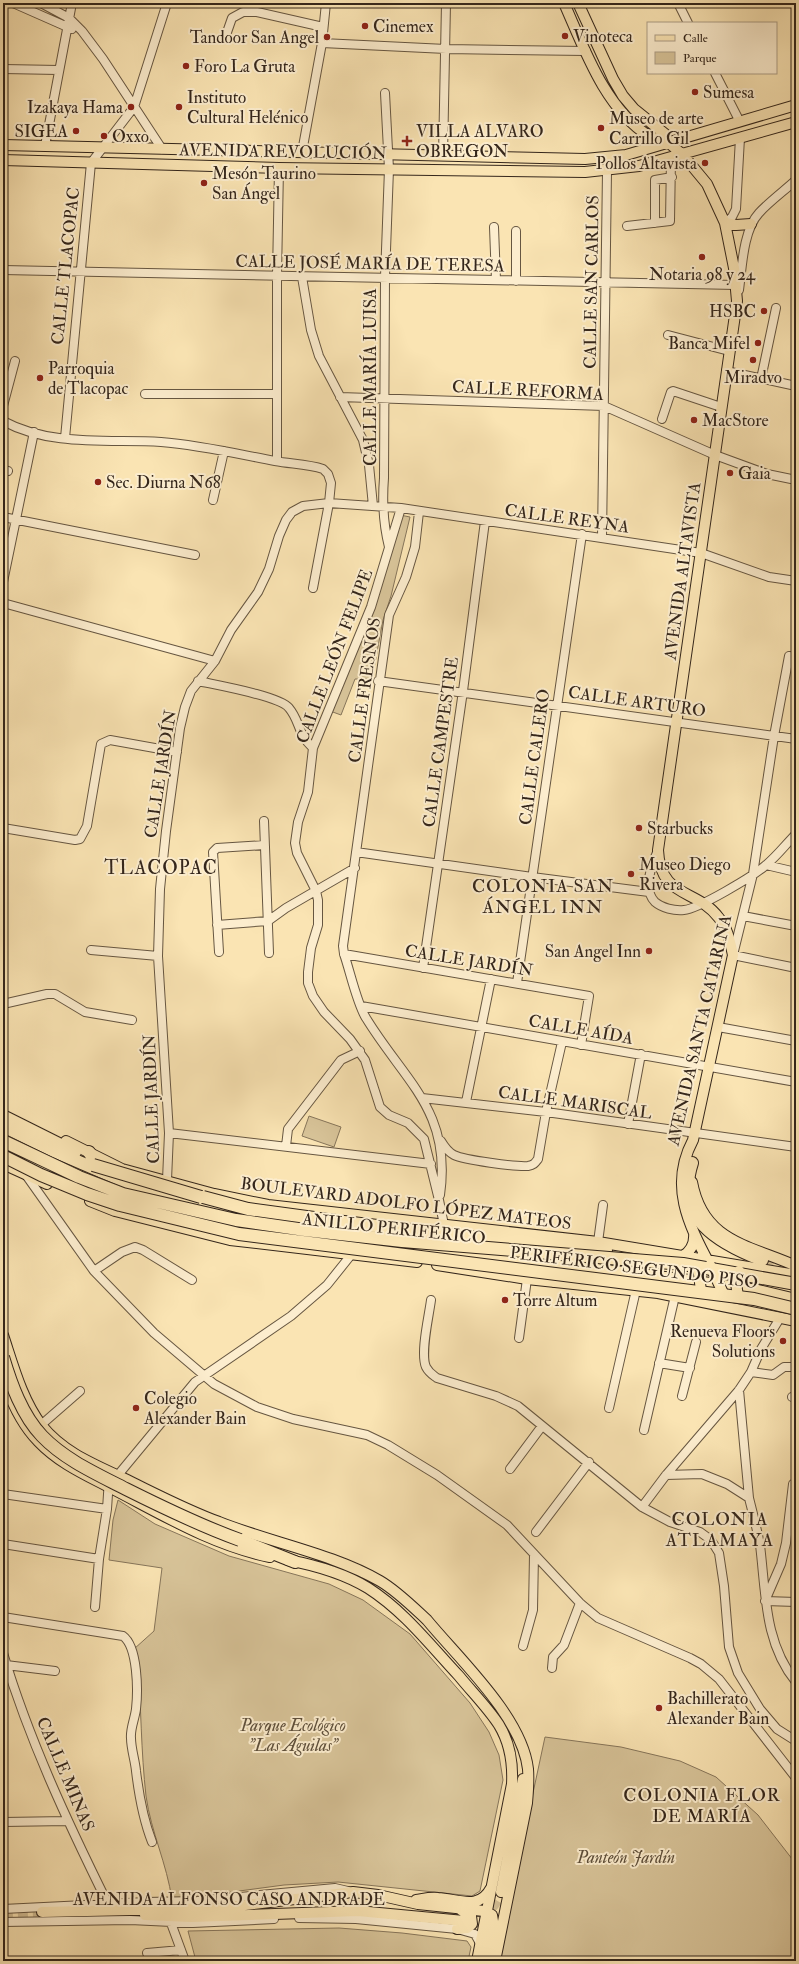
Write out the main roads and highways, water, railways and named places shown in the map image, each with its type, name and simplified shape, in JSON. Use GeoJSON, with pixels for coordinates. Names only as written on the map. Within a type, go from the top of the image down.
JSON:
{"type":"FeatureCollection","features":[{"type":"Feature","properties":{"kind":"highway"},"geometry":{"type":"LineString","coordinates":[[3,1116],[80,1155],[98,1168]]}},
{"type":"Feature","properties":{"kind":"highway"},"geometry":{"type":"LineString","coordinates":[[3,1125],[98,1168],[248,1209],[477,1238],[602,1246]]}},
{"type":"Feature","properties":{"kind":"highway","name":"ANILLO PERIFÉRICO"},"geometry":{"type":"LineString","coordinates":[[3,1137],[78,1173],[144,1201],[229,1225],[309,1236],[516,1259],[682,1280],[758,1291],[796,1300]]}},
{"type":"Feature","properties":{"kind":"highway","name":"PERIFÉRICO SEGUNDO PISO"},"geometry":{"type":"LineString","coordinates":[[3,1141],[79,1177],[123,1194],[236,1220],[305,1230],[402,1241],[683,1264],[796,1284]]}},
{"type":"Feature","properties":{"kind":"highway"},"geometry":{"type":"LineString","coordinates":[[89,1152],[98,1168]]}},
{"type":"Feature","properties":{"kind":"highway","name":"PERIFÉRICO SEGUNDO PISO"},"geometry":{"type":"LineString","coordinates":[[3,1156],[41,1175],[107,1201],[164,1217],[238,1234],[754,1299],[796,1309]]}},
{"type":"Feature","properties":{"kind":"highway"},"geometry":{"type":"LineString","coordinates":[[692,1163],[688,1176],[688,1196],[691,1205],[701,1222],[708,1230],[734,1249],[762,1260]]}},
{"type":"Feature","properties":{"kind":"highway","name":"ANILLO PERIFÉRICO"},"geometry":{"type":"LineString","coordinates":[[98,1168],[142,1189],[224,1211],[302,1224],[744,1278],[796,1289]]}},
{"type":"Feature","properties":{"kind":"highway"},"geometry":{"type":"LineString","coordinates":[[232,1199],[245,1214]]}},
{"type":"Feature","properties":{"kind":"highway"},"geometry":{"type":"LineString","coordinates":[[144,1201],[157,1222]]}},
{"type":"Feature","properties":{"kind":"highway"},"geometry":{"type":"LineString","coordinates":[[373,1232],[387,1219]]}},
{"type":"Feature","properties":{"kind":"highway"},"geometry":{"type":"LineString","coordinates":[[555,1281],[583,1275]]}},
{"type":"Feature","properties":{"kind":"highway"},"geometry":{"type":"LineString","coordinates":[[3,1357],[16,1393],[26,1414],[41,1435],[62,1454],[172,1512],[212,1530],[295,1562]]}},
{"type":"Feature","properties":{"kind":"main road"},"geometry":{"type":"LineString","coordinates":[[564,3],[601,84],[612,101],[625,116],[650,136],[670,143]]}},
{"type":"Feature","properties":{"kind":"main road"},"geometry":{"type":"LineString","coordinates":[[578,3],[613,79],[623,96],[634,110],[665,134],[670,143],[683,155],[707,184],[725,223],[736,225],[751,224]]}},
{"type":"Feature","properties":{"kind":"main road"},"geometry":{"type":"LineString","coordinates":[[577,32],[588,25]]}},
{"type":"Feature","properties":{"kind":"main road","name":"AVENIDA REVOLUCIÓN"},"geometry":{"type":"LineString","coordinates":[[3,145],[592,159],[626,155],[796,105]]}},
{"type":"Feature","properties":{"kind":"main road","name":"AVENIDA REVOLUCIÓN"},"geometry":{"type":"LineString","coordinates":[[3,160],[278,168],[544,172],[607,171],[639,166],[672,158],[796,122]]}},
{"type":"Feature","properties":{"kind":"main road"},"geometry":{"type":"LineString","coordinates":[[216,150],[216,166]]}},
{"type":"Feature","properties":{"kind":"main road","name":"AVENIDA ALTAVISTA"},"geometry":{"type":"LineString","coordinates":[[725,223],[731,244],[737,301],[678,722],[658,850],[659,862],[664,877],[680,891],[702,904],[718,917],[729,937],[733,955]]}},
{"type":"Feature","properties":{"kind":"main road","name":"AVENIDA SANTA CATARINA"},"geometry":{"type":"LineString","coordinates":[[730,1307],[692,1227],[683,1204],[681,1190],[683,1166],[693,1136],[710,1067],[733,955]]}},
{"type":"Feature","properties":{"kind":"main road","name":"BOULEVARD ADOLFO LÓPEZ MATEOS"},"geometry":{"type":"LineString","coordinates":[[3,1110],[122,1169],[167,1180],[232,1199],[268,1205],[444,1225],[683,1256],[696,1262],[751,1267],[796,1275]]}},
{"type":"Feature","properties":{"kind":"main road"},"geometry":{"type":"LineString","coordinates":[[693,1136],[692,1183],[697,1203],[716,1230],[739,1244],[796,1266]]}},
{"type":"Feature","properties":{"kind":"main road"},"geometry":{"type":"LineString","coordinates":[[3,1164],[26,1175],[115,1211],[230,1240],[442,1265],[527,1279],[636,1290],[675,1296],[701,1296],[730,1307],[796,1321]]}},
{"type":"Feature","properties":{"kind":"main road"},"geometry":{"type":"LineString","coordinates":[[683,1256],[689,1251],[693,1244],[694,1236],[692,1227]]}},
{"type":"Feature","properties":{"kind":"main road"},"geometry":{"type":"LineString","coordinates":[[696,1262],[701,1296]]}},
{"type":"Feature","properties":{"kind":"main road"},"geometry":{"type":"LineString","coordinates":[[746,1310],[738,1296],[735,1277],[739,1271],[751,1267]]}},
{"type":"Feature","properties":{"kind":"main road"},"geometry":{"type":"LineString","coordinates":[[3,1335],[26,1399],[41,1425],[67,1450],[120,1477],[218,1522],[360,1571],[381,1582],[414,1608],[426,1620],[490,1694],[508,1717],[520,1742],[528,1769],[527,1803],[495,1961]]}},
{"type":"Feature","properties":{"kind":"main road"},"geometry":{"type":"LineString","coordinates":[[3,1378],[19,1416],[37,1440],[70,1467],[176,1523],[228,1545],[265,1556],[295,1562],[350,1579],[380,1596],[409,1620],[499,1725],[508,1745],[512,1772],[488,1913],[477,1961]]}},
{"type":"Feature","properties":{"kind":"main road"},"geometry":{"type":"LineString","coordinates":[[116,1491],[114,1483],[120,1477]]}},
{"type":"Feature","properties":{"kind":"main road"},"geometry":{"type":"LineString","coordinates":[[501,1892],[524,1775],[522,1751]]}},
{"type":"Feature","properties":{"kind":"main road"},"geometry":{"type":"LineString","coordinates":[[409,1902],[437,1898],[466,1902],[479,1901],[488,1893],[493,1884]]}},
{"type":"Feature","properties":{"kind":"main road","name":"AVENIDA ALFONSO CASO ANDRADE"},"geometry":{"type":"LineString","coordinates":[[464,1921],[358,1911],[293,1913],[275,1916],[191,1917],[43,1914],[221,1908],[353,1892],[378,1895],[409,1902],[459,1910],[480,1910],[488,1913]]}},
{"type":"Feature","properties":{"kind":"main road"},"geometry":{"type":"LineString","coordinates":[[457,1929],[470,1926],[472,1921],[468,1912],[459,1910]]}},
{"type":"Feature","properties":{"kind":"main road"},"geometry":{"type":"LineString","coordinates":[[293,1913],[303,1918]]}},
{"type":"Feature","properties":{"kind":"main road"},"geometry":{"type":"LineString","coordinates":[[487,1961],[494,1928],[492,1915],[488,1913]]}},
{"type":"Feature","properties":{"kind":"tunnel"},"geometry":{"type":"LineString","coordinates":[[606,1250],[652,1257]]}},
{"type":"Feature","properties":{"kind":"tunnel"},"geometry":{"type":"LineString","coordinates":[[762,1260],[790,1276]]}},
{"type":"Feature","properties":{"kind":"tunnel"},"geometry":{"type":"LineString","coordinates":[[464,1921],[476,1918],[487,1912],[496,1903],[501,1892]]}},
{"type":"Feature","properties":{"kind":"tunnel"},"geometry":{"type":"LineString","coordinates":[[3,1918],[43,1916]]}},
{"type":"Feature","properties":{"kind":"place","name":"Cinemex"},"geometry":{"type":"Point","coordinates":[365,26]}},
{"type":"Feature","properties":{"kind":"place","name":"Vinoteca"},"geometry":{"type":"Point","coordinates":[565,36]}},
{"type":"Feature","properties":{"kind":"place","name":"Tandoor San Angel"},"geometry":{"type":"Point","coordinates":[327,37]}},
{"type":"Feature","properties":{"kind":"place","name":"Foro La Gruta"},"geometry":{"type":"Point","coordinates":[186,66]}},
{"type":"Feature","properties":{"kind":"place","name":"Sumesa"},"geometry":{"type":"Point","coordinates":[695,92]}},
{"type":"Feature","properties":{"kind":"place","name":"Izakaya Hama"},"geometry":{"type":"Point","coordinates":[131,107]}},
{"type":"Feature","properties":{"kind":"place","name":"Instituto Cultural Helénico"},"geometry":{"type":"Point","coordinates":[179,107]}},
{"type":"Feature","properties":{"kind":"place","name":"Museo de arte Carrillo Gil"},"geometry":{"type":"Point","coordinates":[601,128]}},
{"type":"Feature","properties":{"kind":"place","name":"SIGEA"},"geometry":{"type":"Point","coordinates":[76,131]}},
{"type":"Feature","properties":{"kind":"place","name":"Oxxo"},"geometry":{"type":"Point","coordinates":[104,136]}},
{"type":"Feature","properties":{"kind":"place","name":"VILLA ALVARO OBREGON"},"geometry":{"type":"Point","coordinates":[407,141]}},
{"type":"Feature","properties":{"kind":"place","name":"Pollos Altavista"},"geometry":{"type":"Point","coordinates":[705,163]}},
{"type":"Feature","properties":{"kind":"place","name":"Mesón Taurino San Ángel"},"geometry":{"type":"Point","coordinates":[204,183]}},
{"type":"Feature","properties":{"kind":"place","name":"Notaria 98 y 24"},"geometry":{"type":"Point","coordinates":[702,257]}},
{"type":"Feature","properties":{"kind":"place","name":"HSBC"},"geometry":{"type":"Point","coordinates":[764,311]}},
{"type":"Feature","properties":{"kind":"place","name":"Banca Mifel"},"geometry":{"type":"Point","coordinates":[758,343]}},
{"type":"Feature","properties":{"kind":"place","name":"Miradvo"},"geometry":{"type":"Point","coordinates":[753,360]}},
{"type":"Feature","properties":{"kind":"place","name":"Parroquia de Tlacopac"},"geometry":{"type":"Point","coordinates":[40,378]}},
{"type":"Feature","properties":{"kind":"place","name":"MacStore"},"geometry":{"type":"Point","coordinates":[694,420]}},
{"type":"Feature","properties":{"kind":"place","name":"Gaia"},"geometry":{"type":"Point","coordinates":[730,473]}},
{"type":"Feature","properties":{"kind":"place","name":"Sec. Diurna N68"},"geometry":{"type":"Point","coordinates":[98,482]}},
{"type":"Feature","properties":{"kind":"place","name":"Starbucks"},"geometry":{"type":"Point","coordinates":[639,828]}},
{"type":"Feature","properties":{"kind":"place","name":"Museo Diego Rivera"},"geometry":{"type":"Point","coordinates":[631,874]}},
{"type":"Feature","properties":{"kind":"place","name":"San Angel Inn"},"geometry":{"type":"Point","coordinates":[649,951]}},
{"type":"Feature","properties":{"kind":"place","name":"Torre Altum"},"geometry":{"type":"Point","coordinates":[505,1300]}},
{"type":"Feature","properties":{"kind":"place","name":"Renueva Floors Solutions"},"geometry":{"type":"Point","coordinates":[783,1341]}},
{"type":"Feature","properties":{"kind":"place","name":"Colegio Alexander Bain"},"geometry":{"type":"Point","coordinates":[136,1408]}},
{"type":"Feature","properties":{"kind":"place","name":"Bachillerato Alexander Bain"},"geometry":{"type":"Point","coordinates":[659,1708]}},
{"type":"Feature","properties":{"kind":"district","name":"TLACOPAC"},"geometry":{"type":"Point","coordinates":[161,867]}},
{"type":"Feature","properties":{"kind":"district","name":"COLONIA SAN ÁNGEL INN"},"geometry":{"type":"Point","coordinates":[543,896]}},
{"type":"Feature","properties":{"kind":"district","name":"COLONIA ATLAMAYA"},"geometry":{"type":"Point","coordinates":[720,1529]}},
{"type":"Feature","properties":{"kind":"district","name":"COLONIA FLOR DE MARÍA"},"geometry":{"type":"Point","coordinates":[702,1805]}},
{"type":"Feature","properties":{"kind":"park label","name":"Parque Ecológico \"Las Águilas\""},"geometry":{"type":"Point","coordinates":[293,1735]}},
{"type":"Feature","properties":{"kind":"park label","name":"Panteón Jardín"},"geometry":{"type":"Point","coordinates":[626,1857]}}]}
